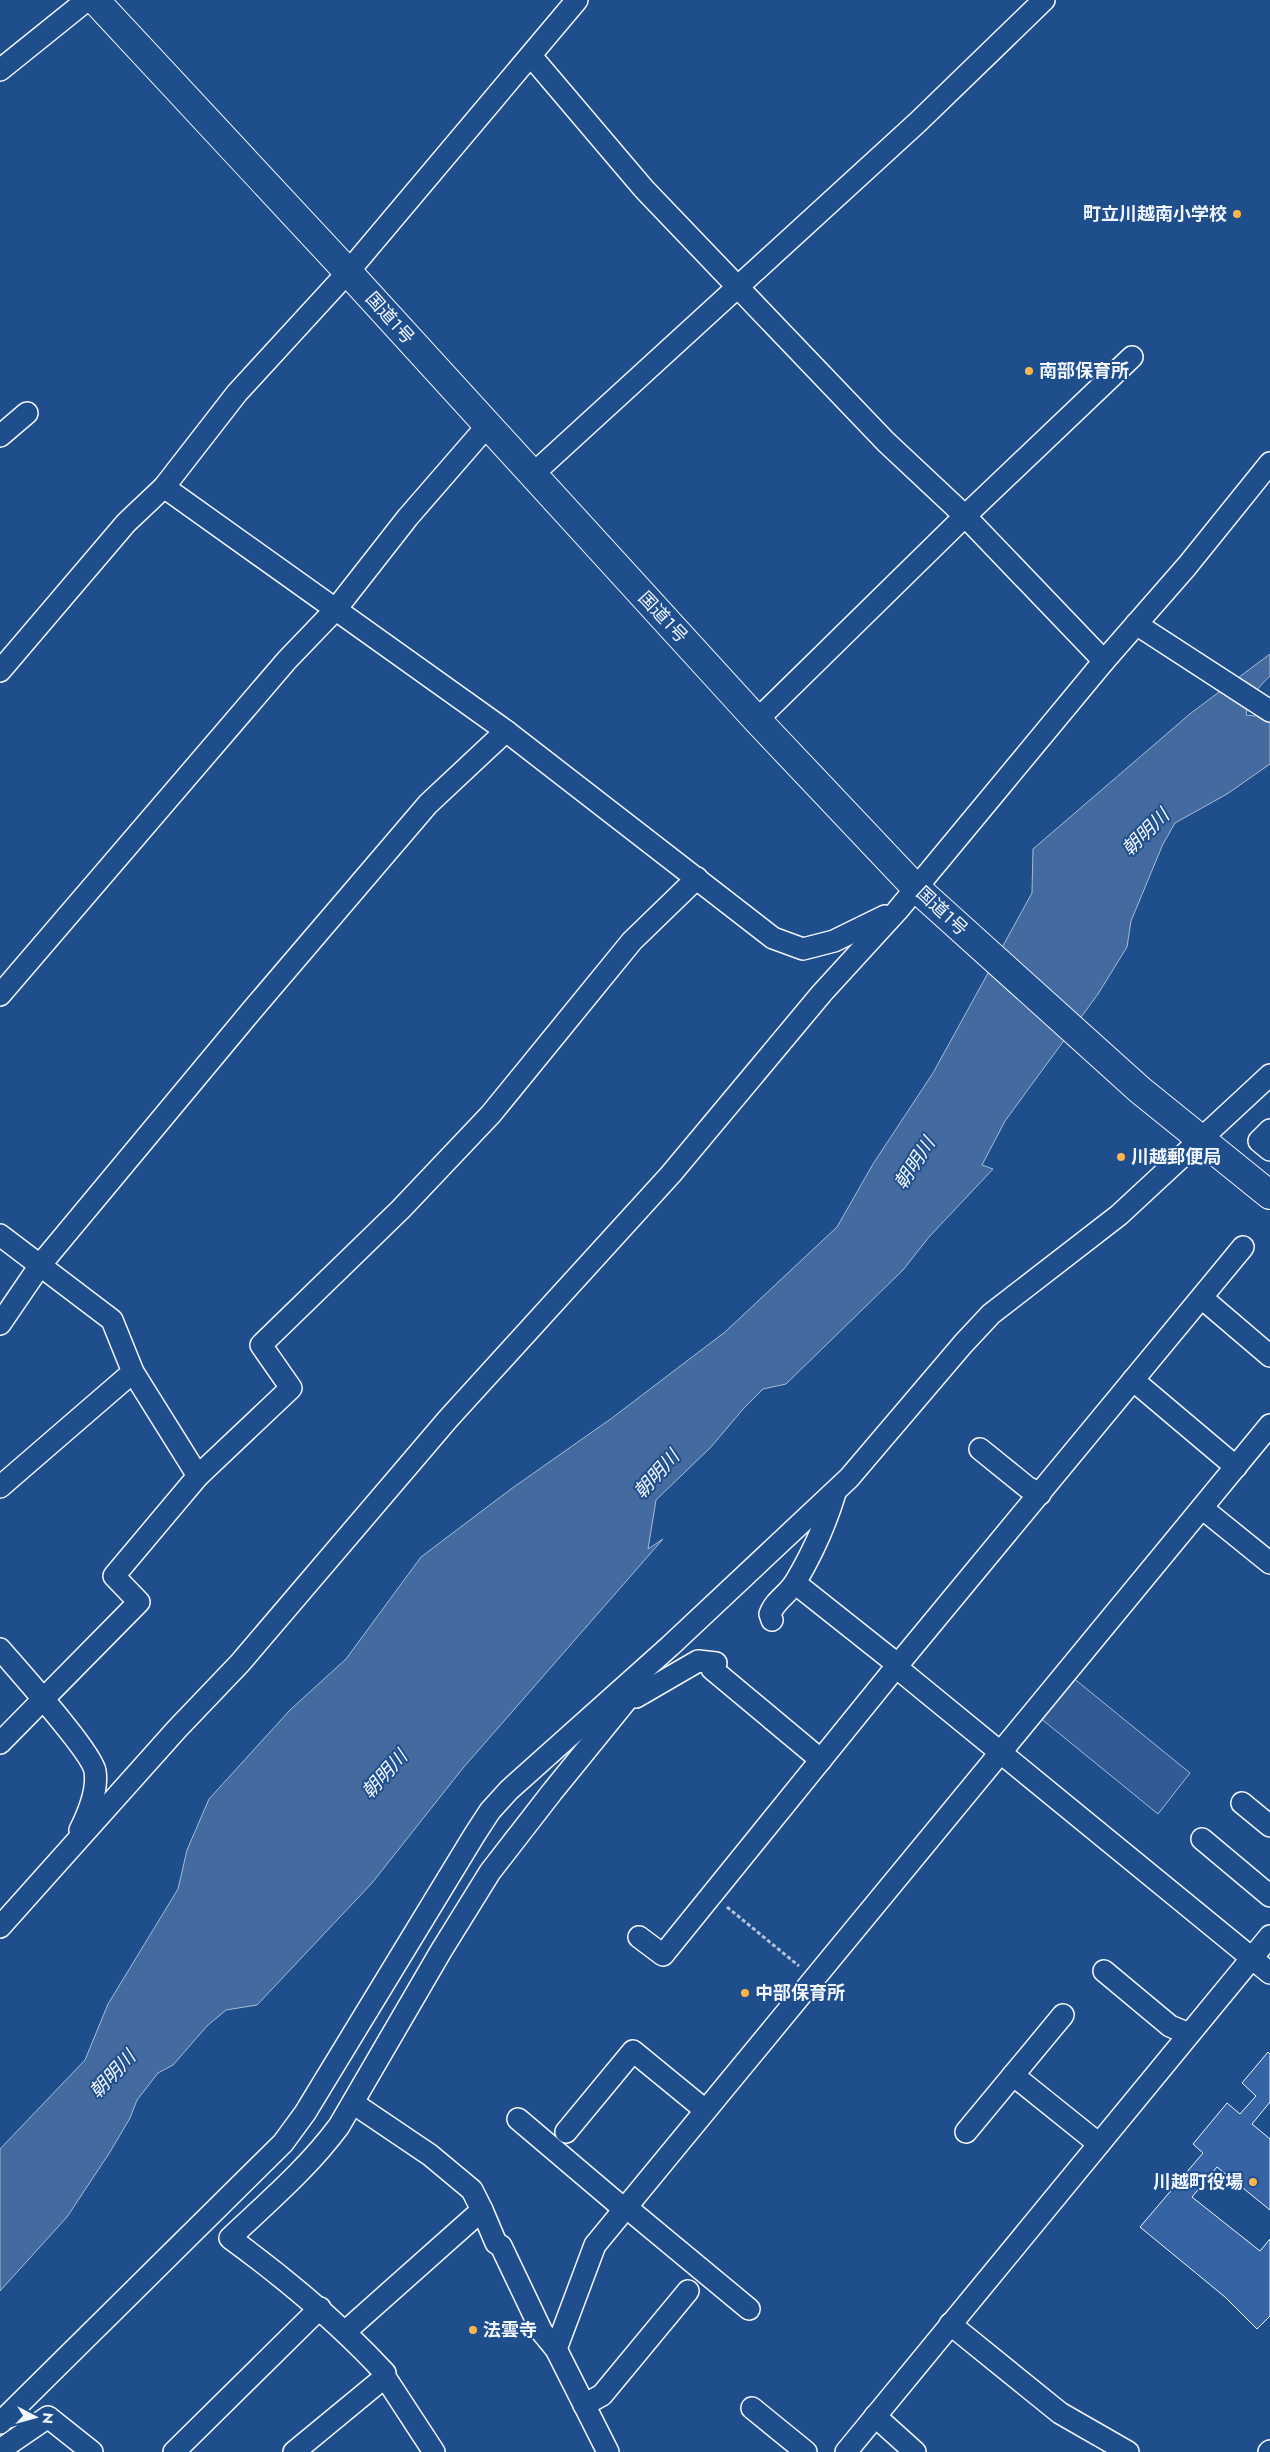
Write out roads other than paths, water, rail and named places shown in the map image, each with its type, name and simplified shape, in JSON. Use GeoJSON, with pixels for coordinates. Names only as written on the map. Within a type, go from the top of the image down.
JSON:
{"type":"FeatureCollection","features":[{"type":"Feature","properties":{"kind":"highway","name":"国道1号"},"geometry":{"type":"LineString","coordinates":[[94,0],[348,272],[757,720],[916,887],[1140,1090],[1270,1195]]}},
{"type":"Feature","properties":{"kind":"street"},"geometry":{"type":"LineString","coordinates":[[0,70],[87,0]]}},
{"type":"Feature","properties":{"kind":"street"},"geometry":{"type":"LineString","coordinates":[[0,671],[126,523],[164,487],[237,393],[348,272],[577,0]]}},
{"type":"Feature","properties":{"kind":"street"},"geometry":{"type":"LineString","coordinates":[[532,475],[918,122],[1044,0]]}},
{"type":"Feature","properties":{"kind":"street"},"geometry":{"type":"LineString","coordinates":[[531,56],[644,189],[886,442],[965,516],[1104,662]]}},
{"type":"Feature","properties":{"kind":"street"},"geometry":{"type":"LineString","coordinates":[[757,720],[965,516],[1132,357]]}},
{"type":"Feature","properties":{"kind":"street"},"geometry":{"type":"LineString","coordinates":[[0,436],[27,413]]}},
{"type":"Feature","properties":{"kind":"street"},"geometry":{"type":"LineString","coordinates":[[0,996],[281,667],[336,609],[408,517],[487,426]]}},
{"type":"Feature","properties":{"kind":"street"},"geometry":{"type":"LineString","coordinates":[[0,1927],[164,1744],[240,1663],[448,1419],[671,1174],[822,993],[897,911],[1104,662],[1187,566],[1270,463]]}},
{"type":"Feature","properties":{"kind":"street"},"geometry":{"type":"LineString","coordinates":[[164,487],[506,731],[773,938],[803,949],[834,941],[897,911]]}},
{"type":"Feature","properties":{"kind":"street"},"geometry":{"type":"LineString","coordinates":[[1136,624],[1270,711]]}},
{"type":"Feature","properties":{"kind":"street"},"geometry":{"type":"LineString","coordinates":[[0,1324],[41,1264],[253,1009],[428,804],[506,731]]}},
{"type":"Feature","properties":{"kind":"street"},"geometry":{"type":"LineString","coordinates":[[0,1743],[139,1602],[114,1576],[198,1476],[291,1388],[261,1345],[401,1209],[491,1114],[632,941],[697,878]]}},
{"type":"Feature","properties":{"kind":"street"},"geometry":{"type":"LineString","coordinates":[[0,2423],[283,2143],[305,2113],[490,1811],[509,1790],[628,1690],[670,1646],[849,1478],[963,1344],[991,1314],[1119,1215],[1270,1075]]}},
{"type":"Feature","properties":{"kind":"street"},"geometry":{"type":"LineString","coordinates":[[0,1235],[41,1264],[112,1320],[133,1372],[198,1476]]}},
{"type":"Feature","properties":{"kind":"street"},"geometry":{"type":"LineString","coordinates":[[639,1937],[663,1955],[896,1667],[1243,1248]]}},
{"type":"Feature","properties":{"kind":"street"},"geometry":{"type":"LineString","coordinates":[[1202,1298],[1270,1356]]}},
{"type":"Feature","properties":{"kind":"street"},"geometry":{"type":"LineString","coordinates":[[0,1487],[133,1372]]}},
{"type":"Feature","properties":{"kind":"street"},"geometry":{"type":"LineString","coordinates":[[1133,1380],[1236,1467]]}},
{"type":"Feature","properties":{"kind":"street"},"geometry":{"type":"LineString","coordinates":[[556,2349],[595,2245],[1202,1508],[1268,1431]]}},
{"type":"Feature","properties":{"kind":"street"},"geometry":{"type":"LineString","coordinates":[[980,1450],[1026,1487],[1040,1494]]}},
{"type":"Feature","properties":{"kind":"street"},"geometry":{"type":"LineString","coordinates":[[772,1620],[770,1614],[773,1606],[795,1583],[829,1514],[835,1490]]}},
{"type":"Feature","properties":{"kind":"street"},"geometry":{"type":"LineString","coordinates":[[1202,1508],[1270,1563]]}},
{"type":"Feature","properties":{"kind":"street"},"geometry":{"type":"LineString","coordinates":[[795,1583],[892,1660],[896,1667],[1270,1973]]}},
{"type":"Feature","properties":{"kind":"street"},"geometry":{"type":"LineString","coordinates":[[0,1649],[83,1748],[95,1770],[93,1795],[72,1847]]}},
{"type":"Feature","properties":{"kind":"street"},"geometry":{"type":"LineString","coordinates":[[628,1690],[636,1697],[698,1661],[714,1666],[820,1760]]}},
{"type":"Feature","properties":{"kind":"street"},"geometry":{"type":"LineString","coordinates":[[434,2452],[385,2377],[385,2373],[346,2331],[320,2308],[230,2238],[292,2180],[325,2145],[353,2103],[440,1951],[490,1872],[628,1690]]}},
{"type":"Feature","properties":{"kind":"street"},"geometry":{"type":"LineString","coordinates":[[1242,1803],[1270,1826]]}},
{"type":"Feature","properties":{"kind":"street"},"geometry":{"type":"LineString","coordinates":[[1202,1840],[1270,1896]]}},
{"type":"Feature","properties":{"kind":"street"},"geometry":{"type":"LineString","coordinates":[[846,2452],[1270,1936]]}},
{"type":"Feature","properties":{"kind":"street"},"geometry":{"type":"LineString","coordinates":[[1104,1971],[1170,2026],[1189,2034]]}},
{"type":"Feature","properties":{"kind":"street"},"geometry":{"type":"LineString","coordinates":[[966,2132],[1063,2015]]}},
{"type":"Feature","properties":{"kind":"street"},"geometry":{"type":"LineString","coordinates":[[566,2132],[633,2051],[706,2110]]}},
{"type":"Feature","properties":{"kind":"street"},"geometry":{"type":"LineString","coordinates":[[1013,2075],[1099,2144]]}},
{"type":"Feature","properties":{"kind":"street"},"geometry":{"type":"LineString","coordinates":[[353,2103],[430,2155],[472,2190],[496,2243],[501,2246],[542,2332],[556,2349],[608,2452]]}},
{"type":"Feature","properties":{"kind":"street"},"geometry":{"type":"LineString","coordinates":[[518,2119],[749,2309]]}},
{"type":"Feature","properties":{"kind":"street"},"geometry":{"type":"LineString","coordinates":[[346,2331],[482,2210]]}},
{"type":"Feature","properties":{"kind":"street"},"geometry":{"type":"LineString","coordinates":[[584,2405],[602,2395],[688,2291]]}},
{"type":"Feature","properties":{"kind":"street"},"geometry":{"type":"LineString","coordinates":[[174,2452],[320,2308]]}},
{"type":"Feature","properties":{"kind":"street"},"geometry":{"type":"LineString","coordinates":[[950,2324],[1060,2413],[1128,2452]]}},
{"type":"Feature","properties":{"kind":"street"},"geometry":{"type":"LineString","coordinates":[[294,2452],[385,2377]]}},
{"type":"Feature","properties":{"kind":"street"},"geometry":{"type":"LineString","coordinates":[[752,2408],[806,2452]]}},
{"type":"Feature","properties":{"kind":"street"},"geometry":{"type":"LineString","coordinates":[[875,2416],[915,2452]]}},
{"type":"Feature","properties":{"kind":"street"},"geometry":{"type":"LineString","coordinates":[[0,2450],[48,2417],[92,2452]]}},
{"type":"Feature","properties":{"kind":"water","name":"朝明川"},"geometry":{"type":"Polygon","coordinates":[[[1270,654],[1270,676],[1255,694],[1249,704],[1246,715],[1255,716],[1270,709],[1270,764],[1227,794],[1175,823],[1163,844],[1131,921],[1127,947],[1098,994],[1005,1121],[982,1165],[993,1169],[929,1237],[903,1270],[786,1384],[763,1389],[711,1447],[656,1500],[648,1549],[663,1539],[463,1768],[372,1883],[257,2005],[226,2010],[207,2026],[173,2065],[158,2073],[137,2100],[130,2118],[110,2152],[67,2217],[0,2291],[0,2149],[85,2060],[108,2004],[178,1889],[187,1850],[209,1799],[290,1710],[346,1659],[421,1557],[511,1489],[612,1418],[725,1332],[837,1227],[873,1164],[933,1073],[1032,893],[1033,849],[1191,713],[1270,654]]]}},
{"type":"Feature","properties":{"kind":"place","name":"町立川越南小学校"},"geometry":{"type":"Point","coordinates":[1237,214]}},
{"type":"Feature","properties":{"kind":"place","name":"南部保育所"},"geometry":{"type":"Point","coordinates":[1029,371]}},
{"type":"Feature","properties":{"kind":"place","name":"川越郵便局"},"geometry":{"type":"Point","coordinates":[1121,1157]}},
{"type":"Feature","properties":{"kind":"place","name":"中部保育所"},"geometry":{"type":"Point","coordinates":[745,1993]}},
{"type":"Feature","properties":{"kind":"place","name":"川越町役場"},"geometry":{"type":"Point","coordinates":[1253,2182]}},
{"type":"Feature","properties":{"kind":"place","name":"法雲寺"},"geometry":{"type":"Point","coordinates":[473,2330]}}]}
